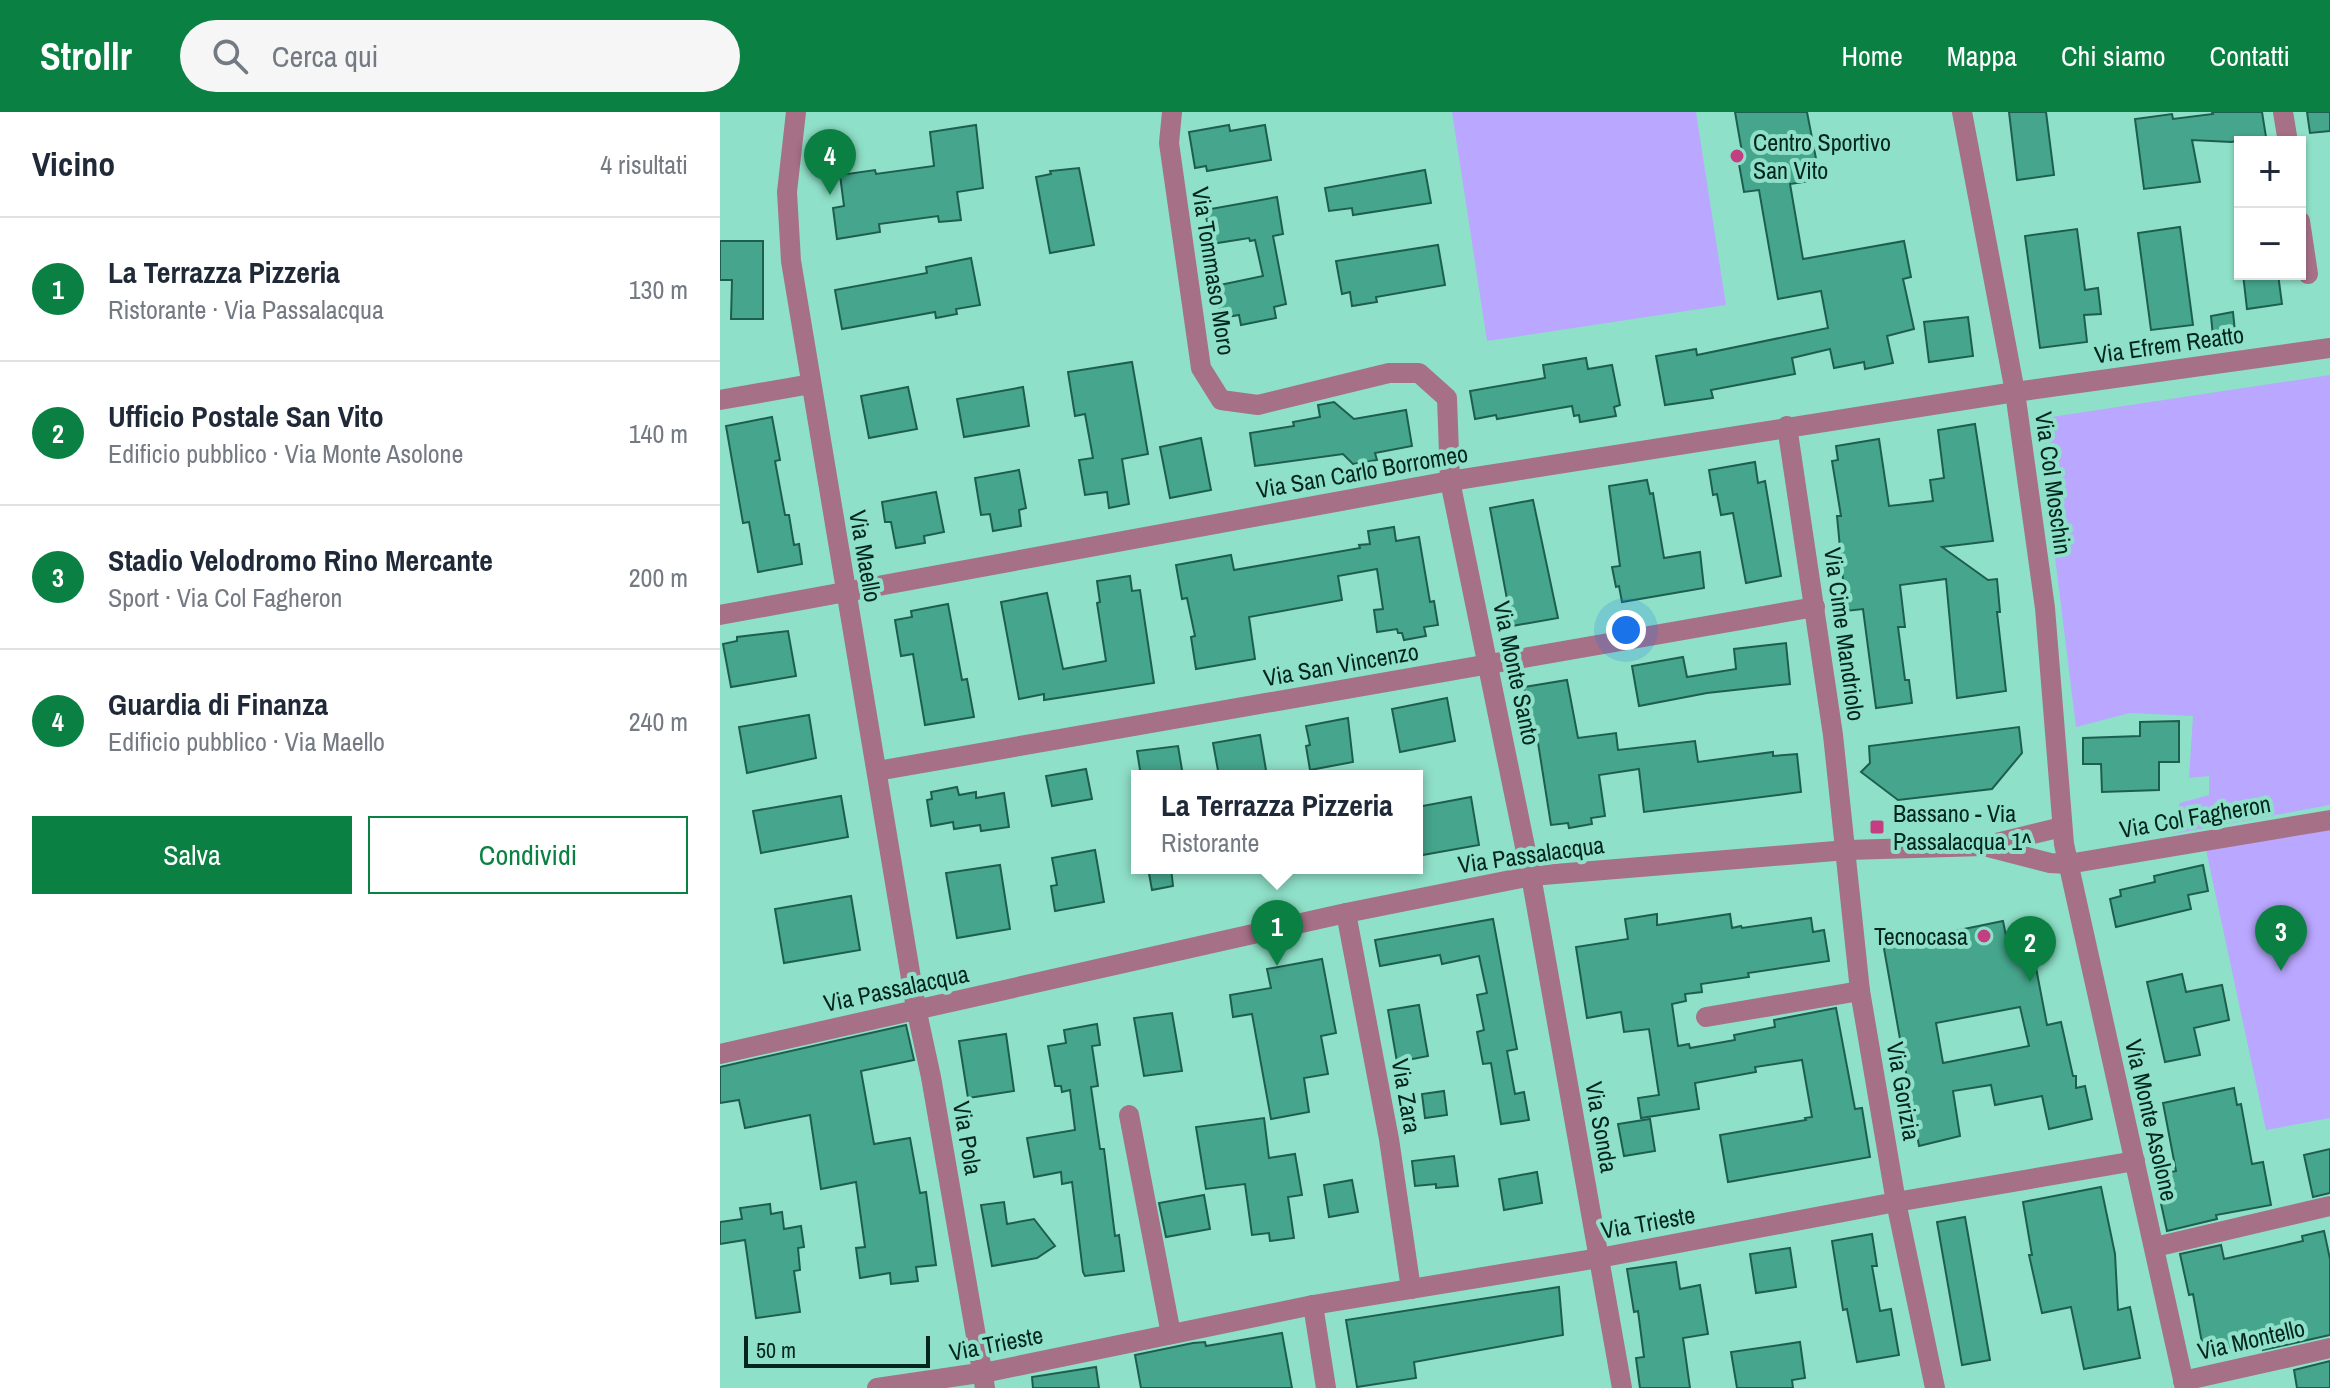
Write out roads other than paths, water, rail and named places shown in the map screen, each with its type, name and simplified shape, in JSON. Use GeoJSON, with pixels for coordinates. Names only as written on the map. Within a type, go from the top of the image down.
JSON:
{"type":"FeatureCollection","features":[{"type":"Feature","properties":{"kind":"street","name":"Via Maello"},"geometry":{"type":"LineString","coordinates":[[796,112],[787,192],[791,261],[916,1008]]}},
{"type":"Feature","properties":{"kind":"street","name":"Via Tommaso Moro"},"geometry":{"type":"LineString","coordinates":[[1172,112],[1169,143],[1201,368],[1221,400],[1258,405],[1389,373],[1419,373],[1447,398],[1450,481]]}},
{"type":"Feature","properties":{"kind":"street","name":"Via Col Moschin"},"geometry":{"type":"LineString","coordinates":[[1962,112],[2015,392],[2045,608],[2062,827],[2068,864]]}},
{"type":"Feature","properties":{"kind":"street"},"geometry":{"type":"LineString","coordinates":[[2283,112],[2287,136]]}},
{"type":"Feature","properties":{"kind":"street"},"geometry":{"type":"LineString","coordinates":[[2306,261],[2308,274]]}},
{"type":"Feature","properties":{"kind":"street","name":"Via Efrem Reatto"},"geometry":{"type":"LineString","coordinates":[[2015,392],[2330,348]]}},
{"type":"Feature","properties":{"kind":"street"},"geometry":{"type":"LineString","coordinates":[[720,400],[811,384]]}},
{"type":"Feature","properties":{"kind":"street","name":"Via San Carlo Borromeo"},"geometry":{"type":"LineString","coordinates":[[720,615],[1450,481],[2015,392]]}},
{"type":"Feature","properties":{"kind":"street","name":"Via Cime Mandriolo"},"geometry":{"type":"LineString","coordinates":[[1787,426],[1847,850]]}},
{"type":"Feature","properties":{"kind":"street","name":"Via Monte Santo"},"geometry":{"type":"LineString","coordinates":[[1450,481],[1490,664],[1531,876]]}},
{"type":"Feature","properties":{"kind":"street","name":"Via San Vincenzo"},"geometry":{"type":"LineString","coordinates":[[877,771],[1815,607]]}},
{"type":"Feature","properties":{"kind":"street","name":"Via Col Fagheron"},"geometry":{"type":"LineString","coordinates":[[1984,846],[2050,863],[2068,864],[2330,820]]}},
{"type":"Feature","properties":{"kind":"street"},"geometry":{"type":"LineString","coordinates":[[1984,846],[2062,827]]}},
{"type":"Feature","properties":{"kind":"street","name":"Via Passalacqua"},"geometry":{"type":"LineString","coordinates":[[720,1054],[1346,913],[1531,876],[1847,850],[1984,846]]}},
{"type":"Feature","properties":{"kind":"street","name":"Via Gorizia"},"geometry":{"type":"LineString","coordinates":[[1847,850],[1860,991],[1896,1202],[1935,1388]]}},
{"type":"Feature","properties":{"kind":"street","name":"Via Monte Asolone"},"geometry":{"type":"LineString","coordinates":[[2068,864],[2184,1384]]}},
{"type":"Feature","properties":{"kind":"street","name":"Via Sonda"},"geometry":{"type":"LineString","coordinates":[[1531,876],[1622,1388]]}},
{"type":"Feature","properties":{"kind":"street","name":"Via Zara"},"geometry":{"type":"LineString","coordinates":[[1346,913],[1389,1139],[1411,1289]]}},
{"type":"Feature","properties":{"kind":"street"},"geometry":{"type":"LineString","coordinates":[[1706,1017],[1860,991]]}},
{"type":"Feature","properties":{"kind":"street","name":"Via Pola"},"geometry":{"type":"LineString","coordinates":[[916,1008],[984,1380]]}},
{"type":"Feature","properties":{"kind":"street"},"geometry":{"type":"LineString","coordinates":[[1129,1115],[1171,1334]]}},
{"type":"Feature","properties":{"kind":"street","name":"Via Trieste"},"geometry":{"type":"LineString","coordinates":[[877,1388],[984,1380],[1171,1334],[1313,1305],[1599,1258],[2135,1161]]}},
{"type":"Feature","properties":{"kind":"street"},"geometry":{"type":"LineString","coordinates":[[2155,1247],[2330,1206]]}},
{"type":"Feature","properties":{"kind":"street"},"geometry":{"type":"LineString","coordinates":[[1313,1305],[1326,1388]]}},
{"type":"Feature","properties":{"kind":"street","name":"Via Montello"},"geometry":{"type":"LineString","coordinates":[[2184,1384],[2330,1348]]}},
{"type":"Feature","properties":{"kind":"place","name":"Centro Sportivo San Vito"},"geometry":{"type":"Point","coordinates":[1737,156]}},
{"type":"Feature","properties":{"kind":"place","name":"Guardia di Finanza"},"geometry":{"type":"Point","coordinates":[830,195]}},
{"type":"Feature","properties":{"kind":"place","name":"Bassano - Via Passalacqua 1^"},"geometry":{"type":"Point","coordinates":[1877,827]}},
{"type":"Feature","properties":{"kind":"place","name":"Tecnocasa"},"geometry":{"type":"Point","coordinates":[1984,936]}},
{"type":"Feature","properties":{"kind":"place","name":"La Terrazza Pizzeria"},"geometry":{"type":"Point","coordinates":[1277,966]}},
{"type":"Feature","properties":{"kind":"place","name":"Stadio Velodromo Rino Mercante"},"geometry":{"type":"Point","coordinates":[2281,971]}},
{"type":"Feature","properties":{"kind":"place","name":"Ufficio Postale San Vito"},"geometry":{"type":"Point","coordinates":[2030,982]}}]}
